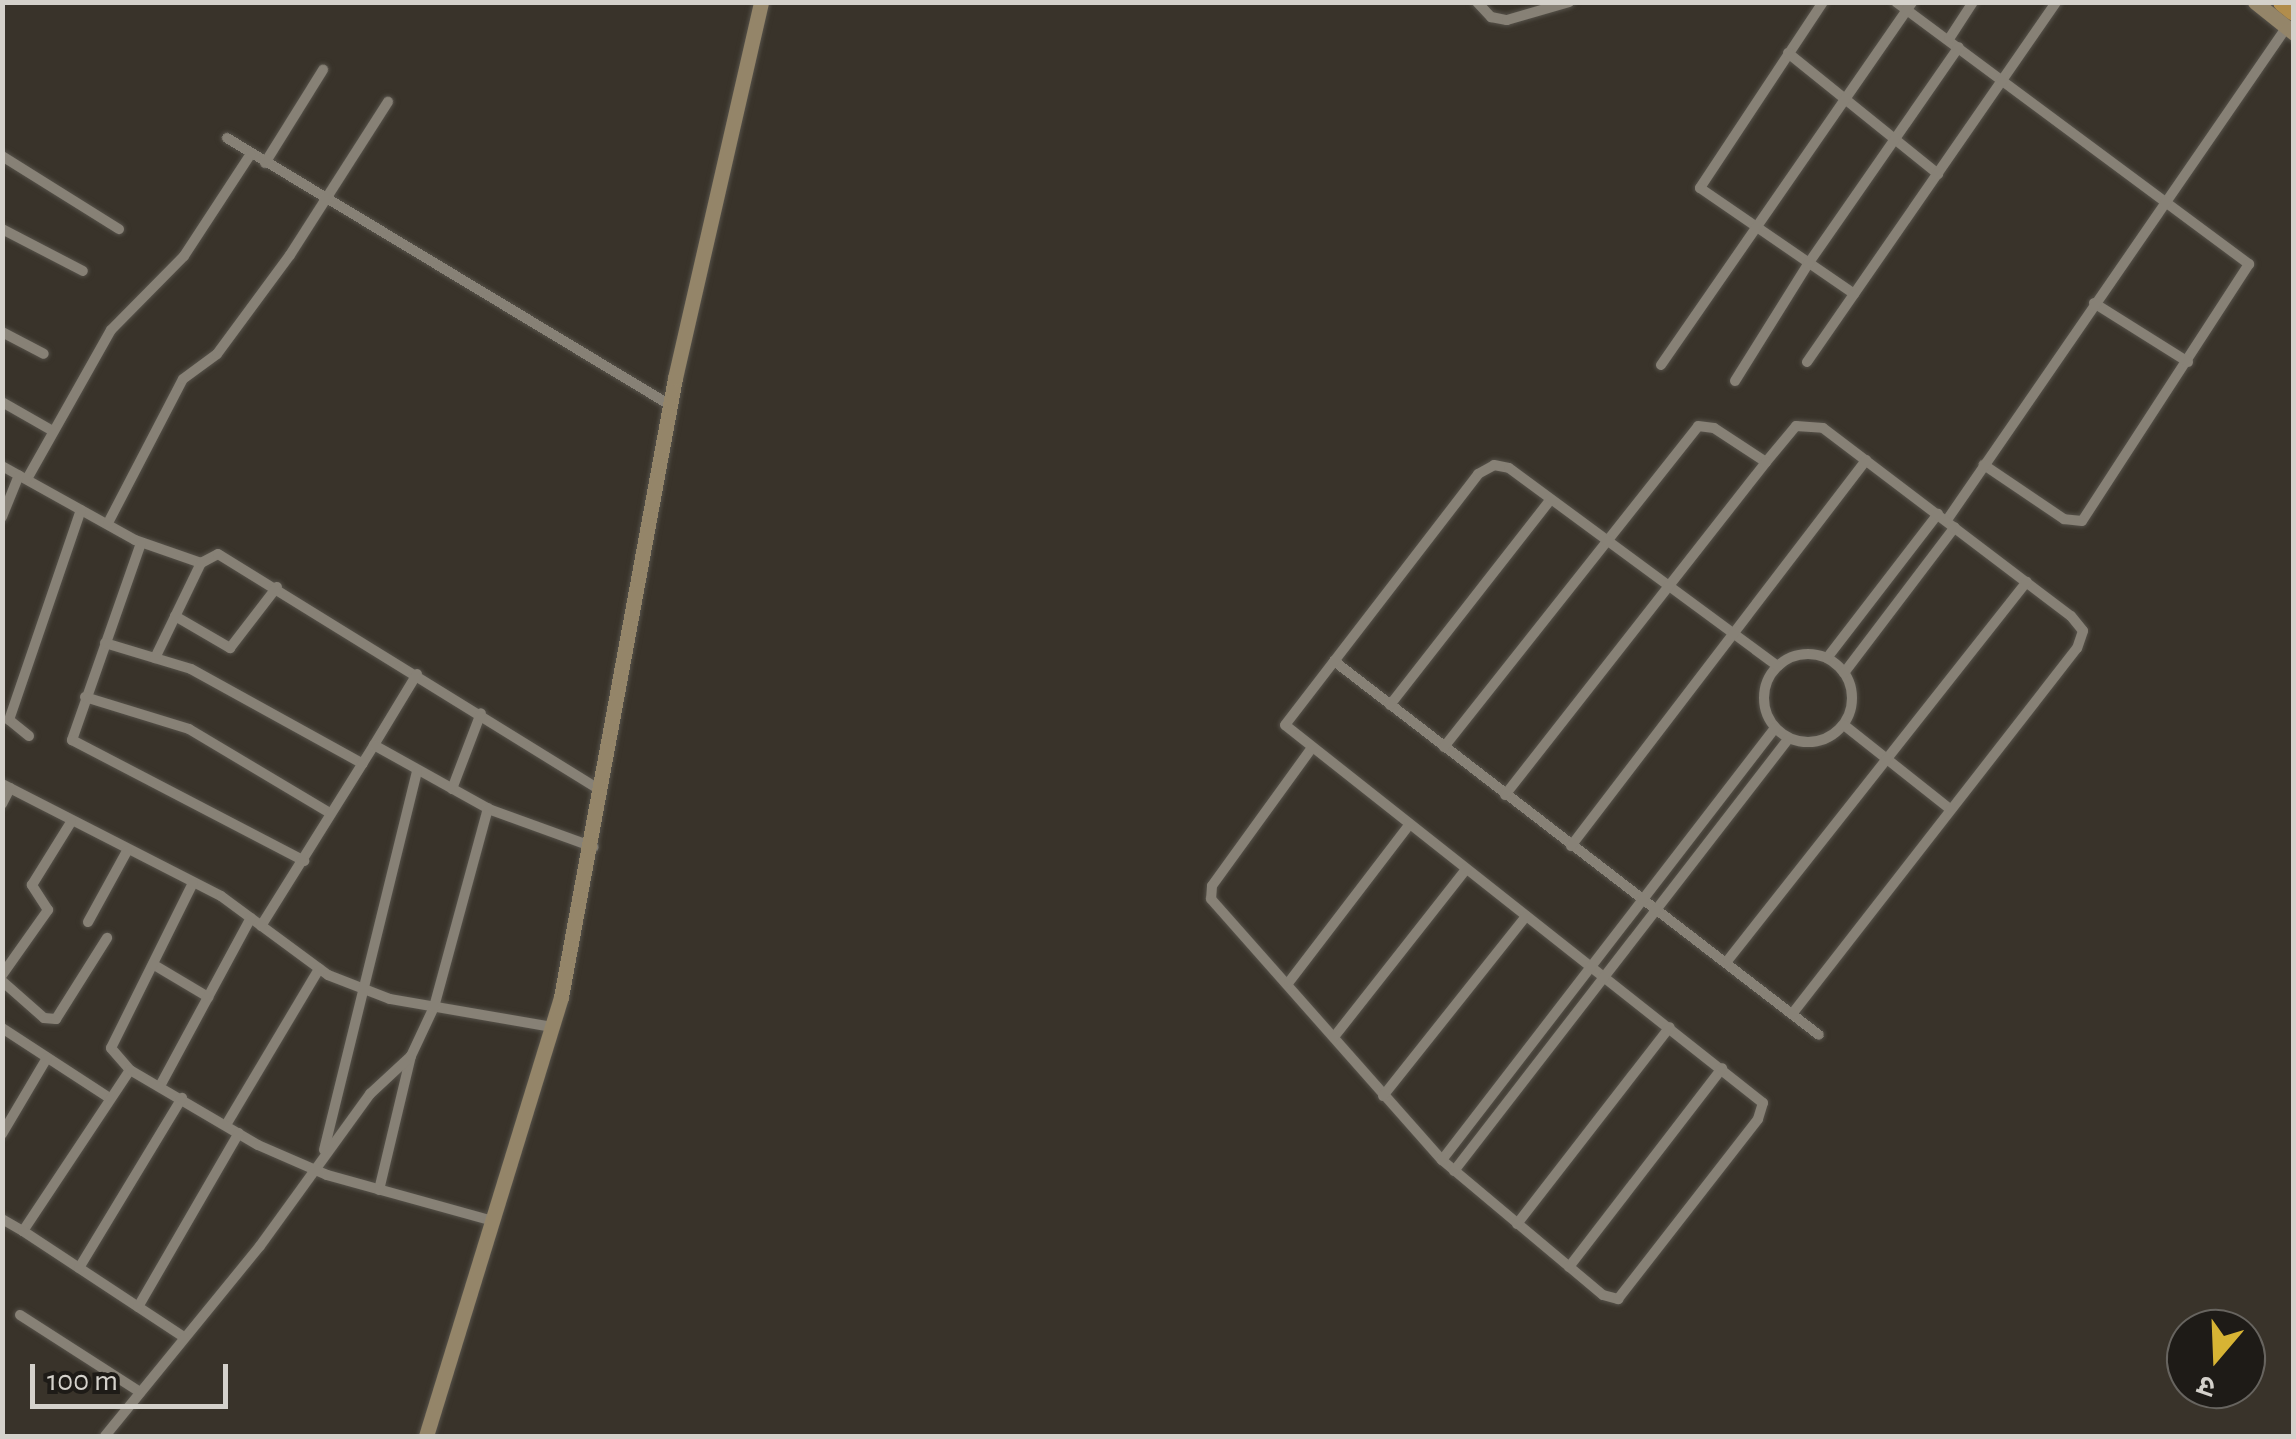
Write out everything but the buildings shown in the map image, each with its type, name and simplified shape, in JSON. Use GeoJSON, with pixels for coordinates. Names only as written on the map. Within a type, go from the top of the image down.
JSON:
{"type":"FeatureCollection","features":[{"type":"Feature","properties":{"kind":"highway"},"geometry":{"type":"LineString","coordinates":[[2282,2],[2291,24]]}},
{"type":"Feature","properties":{"kind":"street"},"geometry":{"type":"LineString","coordinates":[[426,1436],[552,1028],[594,848],[670,405],[761,2]]}},
{"type":"Feature","properties":{"kind":"street"},"geometry":{"type":"LineString","coordinates":[[1478,2],[1491,16],[1507,20],[1569,2]]}},
{"type":"Feature","properties":{"kind":"street"},"geometry":{"type":"LineString","coordinates":[[1823,2],[1701,184],[1706,196],[1854,294]]}},
{"type":"Feature","properties":{"kind":"street"},"geometry":{"type":"LineString","coordinates":[[1896,2],[1910,6],[1948,39],[2249,264],[2082,521],[2064,519],[1984,464]]}},
{"type":"Feature","properties":{"kind":"street"},"geometry":{"type":"LineString","coordinates":[[1948,39],[1973,2]]}},
{"type":"Feature","properties":{"kind":"street"},"geometry":{"type":"LineString","coordinates":[[1806,362],[2056,2]]}},
{"type":"Feature","properties":{"kind":"street"},"geometry":{"type":"LineString","coordinates":[[1844,673],[2165,198],[2291,24],[2254,2]]}},
{"type":"Feature","properties":{"kind":"street"},"geometry":{"type":"LineString","coordinates":[[1661,366],[1754,226],[1910,6]]}},
{"type":"Feature","properties":{"kind":"street"},"geometry":{"type":"LineString","coordinates":[[1735,381],[1808,264],[1959,46]]}},
{"type":"Feature","properties":{"kind":"street"},"geometry":{"type":"LineString","coordinates":[[1788,54],[1938,174]]}},
{"type":"Feature","properties":{"kind":"street"},"geometry":{"type":"LineString","coordinates":[[265,163],[323,70]]}},
{"type":"Feature","properties":{"kind":"street"},"geometry":{"type":"LineString","coordinates":[[108,522],[148,434],[190,369],[217,354],[328,201],[388,102]]}},
{"type":"Feature","properties":{"kind":"street"},"geometry":{"type":"LineString","coordinates":[[227,138],[670,405]]}},
{"type":"Feature","properties":{"kind":"street"},"geometry":{"type":"LineString","coordinates":[[2,517],[111,330],[184,256],[250,155]]}},
{"type":"Feature","properties":{"kind":"street"},"geometry":{"type":"LineString","coordinates":[[2,156],[120,229]]}},
{"type":"Feature","properties":{"kind":"street"},"geometry":{"type":"LineString","coordinates":[[2,229],[83,271]]}},
{"type":"Feature","properties":{"kind":"street"},"geometry":{"type":"LineString","coordinates":[[2094,302],[2188,362]]}},
{"type":"Feature","properties":{"kind":"street"},"geometry":{"type":"LineString","coordinates":[[2,332],[44,354]]}},
{"type":"Feature","properties":{"kind":"street"},"geometry":{"type":"LineString","coordinates":[[2,402],[51,430]]}},
{"type":"Feature","properties":{"kind":"street"},"geometry":{"type":"LineString","coordinates":[[1506,795],[1674,588],[1796,426],[1808,422],[1947,521],[2079,624],[2082,639],[1792,1014]]}},
{"type":"Feature","properties":{"kind":"street"},"geometry":{"type":"LineString","coordinates":[[1444,747],[1698,426],[1714,428],[1766,462]]}},
{"type":"Feature","properties":{"kind":"street"},"geometry":{"type":"LineString","coordinates":[[1571,846],[1866,460]]}},
{"type":"Feature","properties":{"kind":"street"},"geometry":{"type":"LineString","coordinates":[[1310,750],[1209,894],[1442,1160],[1603,1295],[1618,1299],[1763,1109],[1760,1098],[1310,750],[1285,724],[1478,474],[1500,465],[1608,539],[1778,666]]}},
{"type":"Feature","properties":{"kind":"street"},"geometry":{"type":"LineString","coordinates":[[2,466],[142,543],[200,563]]}},
{"type":"Feature","properties":{"kind":"street"},"geometry":{"type":"LineString","coordinates":[[1390,705],[1551,500]]}},
{"type":"Feature","properties":{"kind":"street"},"geometry":{"type":"LineString","coordinates":[[29,736],[10,720],[82,510]]}},
{"type":"Feature","properties":{"kind":"street"},"geometry":{"type":"LineString","coordinates":[[1827,658],[1947,521]]}},
{"type":"Feature","properties":{"kind":"street"},"geometry":{"type":"LineString","coordinates":[[142,543],[72,732],[77,746],[304,861]]}},
{"type":"Feature","properties":{"kind":"street"},"geometry":{"type":"LineString","coordinates":[[155,658],[200,563],[218,554],[603,792]]}},
{"type":"Feature","properties":{"kind":"street"},"geometry":{"type":"LineString","coordinates":[[1728,960],[2026,582]]}},
{"type":"Feature","properties":{"kind":"street"},"geometry":{"type":"LineString","coordinates":[[175,616],[230,648],[276,587]]}},
{"type":"Feature","properties":{"kind":"street"},"geometry":{"type":"LineString","coordinates":[[105,644],[217,681],[362,764]]}},
{"type":"Feature","properties":{"kind":"street"},"geometry":{"type":"LineString","coordinates":[[1802,654],[1827,658],[1844,673],[1852,700],[1844,725],[1823,740],[1789,738],[1775,728],[1764,696],[1778,666],[1802,654]]}},
{"type":"Feature","properties":{"kind":"street"},"geometry":{"type":"LineString","coordinates":[[1334,661],[1571,846],[1728,960],[1819,1035]]}},
{"type":"Feature","properties":{"kind":"street"},"geometry":{"type":"LineString","coordinates":[[160,1086],[208,997],[256,922],[304,861],[330,812],[417,674]]}},
{"type":"Feature","properties":{"kind":"street"},"geometry":{"type":"LineString","coordinates":[[86,697],[189,729],[330,812]]}},
{"type":"Feature","properties":{"kind":"street"},"geometry":{"type":"LineString","coordinates":[[452,789],[480,713]]}},
{"type":"Feature","properties":{"kind":"street"},"geometry":{"type":"LineString","coordinates":[[1844,725],[1950,809]]}},
{"type":"Feature","properties":{"kind":"street"},"geometry":{"type":"LineString","coordinates":[[1442,1160],[1775,728]]}},
{"type":"Feature","properties":{"kind":"street"},"geometry":{"type":"LineString","coordinates":[[1454,1171],[1789,738]]}},
{"type":"Feature","properties":{"kind":"street"},"geometry":{"type":"LineString","coordinates":[[374,745],[488,808],[594,848]]}},
{"type":"Feature","properties":{"kind":"street"},"geometry":{"type":"LineString","coordinates":[[322,1156],[417,771]]}},
{"type":"Feature","properties":{"kind":"street"},"geometry":{"type":"LineString","coordinates":[[2,804],[6,786],[193,883],[319,968],[364,989],[434,1007],[552,1028]]}},
{"type":"Feature","properties":{"kind":"street"},"geometry":{"type":"LineString","coordinates":[[380,1190],[411,1056],[434,1007],[488,808]]}},
{"type":"Feature","properties":{"kind":"street"},"geometry":{"type":"LineString","coordinates":[[71,822],[32,884],[48,910],[2,978],[44,1018],[56,1020],[107,938]]}},
{"type":"Feature","properties":{"kind":"street"},"geometry":{"type":"LineString","coordinates":[[1289,982],[1409,825]]}},
{"type":"Feature","properties":{"kind":"street"},"geometry":{"type":"LineString","coordinates":[[88,922],[127,851]]}},
{"type":"Feature","properties":{"kind":"street"},"geometry":{"type":"LineString","coordinates":[[1334,1037],[1466,869]]}},
{"type":"Feature","properties":{"kind":"street"},"geometry":{"type":"LineString","coordinates":[[193,883],[156,966],[111,1048],[130,1070],[239,1133],[312,1168],[493,1221]]}},
{"type":"Feature","properties":{"kind":"street"},"geometry":{"type":"LineString","coordinates":[[1383,1096],[1526,916]]}},
{"type":"Feature","properties":{"kind":"street"},"geometry":{"type":"LineString","coordinates":[[156,966],[208,997]]}},
{"type":"Feature","properties":{"kind":"street"},"geometry":{"type":"LineString","coordinates":[[226,1125],[319,968]]}},
{"type":"Feature","properties":{"kind":"street"},"geometry":{"type":"LineString","coordinates":[[1517,1224],[1670,1027]]}},
{"type":"Feature","properties":{"kind":"street"},"geometry":{"type":"LineString","coordinates":[[2,1028],[108,1096]]}},
{"type":"Feature","properties":{"kind":"street"},"geometry":{"type":"LineString","coordinates":[[105,1436],[260,1246],[312,1168],[370,1094],[411,1056]]}},
{"type":"Feature","properties":{"kind":"street"},"geometry":{"type":"LineString","coordinates":[[2,1134],[47,1058]]}},
{"type":"Feature","properties":{"kind":"street"},"geometry":{"type":"LineString","coordinates":[[1569,1267],[1722,1068]]}},
{"type":"Feature","properties":{"kind":"street"},"geometry":{"type":"LineString","coordinates":[[22,1231],[108,1096],[130,1070]]}},
{"type":"Feature","properties":{"kind":"street"},"geometry":{"type":"LineString","coordinates":[[79,1268],[182,1098]]}},
{"type":"Feature","properties":{"kind":"street"},"geometry":{"type":"LineString","coordinates":[[138,1307],[239,1133]]}},
{"type":"Feature","properties":{"kind":"street"},"geometry":{"type":"LineString","coordinates":[[2,1219],[184,1337]]}},
{"type":"Feature","properties":{"kind":"street"},"geometry":{"type":"LineString","coordinates":[[20,1315],[140,1392]]}}]}
